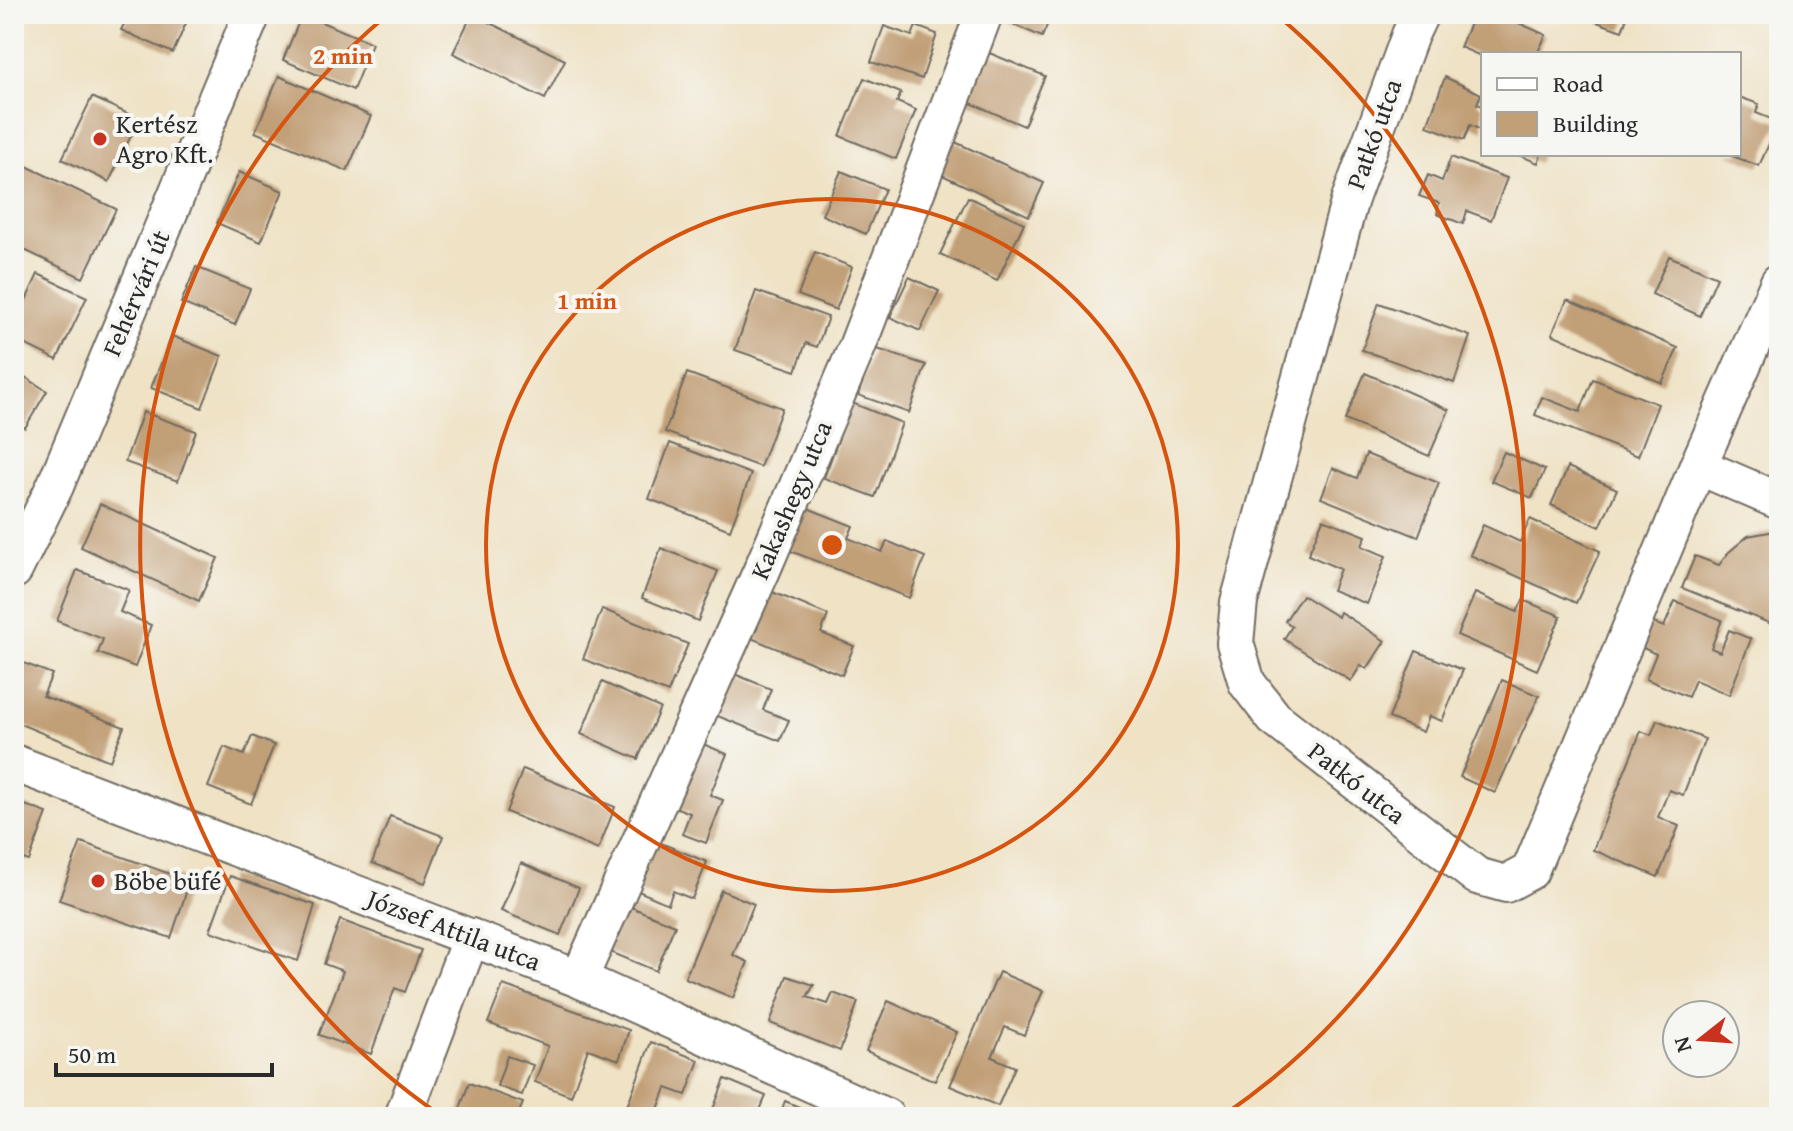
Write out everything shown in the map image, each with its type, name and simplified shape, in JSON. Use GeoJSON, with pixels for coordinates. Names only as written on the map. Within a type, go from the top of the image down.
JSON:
{"type":"FeatureCollection","features":[{"type":"Feature","properties":{"kind":"street","name":"Fehérvári út"},"geometry":{"type":"LineString","coordinates":[[14,570],[61,471],[252,14]]}},
{"type":"Feature","properties":{"kind":"street","name":"Kakashegy utca"},"geometry":{"type":"LineString","coordinates":[[579,979],[857,347],[984,14]]}},
{"type":"Feature","properties":{"kind":"street","name":"Patkó utca"},"geometry":{"type":"LineString","coordinates":[[1420,14],[1350,199],[1239,602],[1235,643],[1247,683],[1274,718],[1477,876],[1506,884],[1530,871],[1698,466],[1779,282]]}},
{"type":"Feature","properties":{"kind":"street"},"geometry":{"type":"LineString","coordinates":[[1698,466],[1779,501]]}},
{"type":"Feature","properties":{"kind":"street","name":"József Attila utca"},"geometry":{"type":"LineString","coordinates":[[14,763],[579,979],[886,1117]]}},
{"type":"Feature","properties":{"kind":"street"},"geometry":{"type":"LineString","coordinates":[[403,1117],[471,937]]}},
{"type":"Feature","properties":{"kind":"building"},"geometry":{"type":"Polygon","coordinates":[[[129,14],[190,14],[173,53],[121,30],[129,14]]]}},
{"type":"Feature","properties":{"kind":"building"},"geometry":{"type":"Polygon","coordinates":[[[302,14],[372,43],[353,90],[283,60],[302,14]]]}},
{"type":"Feature","properties":{"kind":"building"},"geometry":{"type":"Polygon","coordinates":[[[472,14],[565,60],[545,99],[453,53],[472,14]]]}},
{"type":"Feature","properties":{"kind":"building"},"geometry":{"type":"Polygon","coordinates":[[[1003,14],[1052,14],[1042,37],[1001,19],[1003,14]]]}},
{"type":"Feature","properties":{"kind":"building"},"geometry":{"type":"Polygon","coordinates":[[[1474,14],[1498,14],[1546,35],[1538,52],[1481,52],[1481,56],[1460,47],[1474,14]]]}},
{"type":"Feature","properties":{"kind":"building"},"geometry":{"type":"Polygon","coordinates":[[[1587,14],[1628,14],[1622,31],[1586,18],[1587,14]]]}},
{"type":"Feature","properties":{"kind":"building"},"geometry":{"type":"Polygon","coordinates":[[[884,26],[912,36],[916,26],[937,34],[922,79],[871,62],[884,26]]]}},
{"type":"Feature","properties":{"kind":"building"},"geometry":{"type":"Polygon","coordinates":[[[987,52],[1045,76],[1024,126],[966,101],[987,52]]]}},
{"type":"Feature","properties":{"kind":"building"},"geometry":{"type":"Polygon","coordinates":[[[279,76],[371,116],[347,171],[255,132],[279,76]]]}},
{"type":"Feature","properties":{"kind":"building"},"geometry":{"type":"Polygon","coordinates":[[[1445,77],[1481,94],[1477,104],[1481,105],[1481,130],[1470,125],[1464,140],[1427,126],[1445,77]]]}},
{"type":"Feature","properties":{"kind":"building"},"geometry":{"type":"Polygon","coordinates":[[[864,78],[901,93],[897,102],[916,110],[896,159],[840,136],[864,78]]]}},
{"type":"Feature","properties":{"kind":"building","name":"Kertész Agro Kft."},"geometry":{"type":"Polygon","coordinates":[[[92,97],[139,119],[109,182],[62,159],[92,97]]]}},
{"type":"Feature","properties":{"kind":"building"},"geometry":{"type":"Polygon","coordinates":[[[1741,98],[1759,104],[1756,113],[1779,122],[1759,166],[1732,156],[1741,156],[1741,98]]]}},
{"type":"Feature","properties":{"kind":"building"},"geometry":{"type":"Polygon","coordinates":[[[953,141],[1044,183],[1029,216],[938,173],[953,141]]]}},
{"type":"Feature","properties":{"kind":"building"},"geometry":{"type":"Polygon","coordinates":[[[1521,156],[1540,156],[1538,163],[1521,156]]]}},
{"type":"Feature","properties":{"kind":"building"},"geometry":{"type":"Polygon","coordinates":[[[1451,157],[1507,178],[1491,220],[1467,211],[1463,224],[1437,214],[1439,203],[1419,196],[1428,175],[1442,181],[1451,157]]]}},
{"type":"Feature","properties":{"kind":"building"},"geometry":{"type":"Polygon","coordinates":[[[14,160],[116,209],[83,278],[14,245],[14,160]]]}},
{"type":"Feature","properties":{"kind":"building"},"geometry":{"type":"Polygon","coordinates":[[[841,171],[885,189],[866,234],[822,215],[841,171]]]}},
{"type":"Feature","properties":{"kind":"building"},"geometry":{"type":"Polygon","coordinates":[[[239,172],[283,191],[261,242],[217,223],[239,172]]]}},
{"type":"Feature","properties":{"kind":"building"},"geometry":{"type":"Polygon","coordinates":[[[968,197],[1024,223],[997,281],[940,254],[968,197]]]}},
{"type":"Feature","properties":{"kind":"building"},"geometry":{"type":"Polygon","coordinates":[[[815,252],[852,267],[836,310],[798,295],[815,252]]]}},
{"type":"Feature","properties":{"kind":"building"},"geometry":{"type":"Polygon","coordinates":[[[1669,256],[1717,277],[1700,316],[1652,294],[1669,256]]]}},
{"type":"Feature","properties":{"kind":"building"},"geometry":{"type":"Polygon","coordinates":[[[196,267],[250,289],[235,325],[181,303],[196,267]]]}},
{"type":"Feature","properties":{"kind":"building"},"geometry":{"type":"Polygon","coordinates":[[[38,274],[87,297],[57,360],[14,339],[14,326],[38,274]]]}},
{"type":"Feature","properties":{"kind":"building"},"geometry":{"type":"Polygon","coordinates":[[[909,277],[939,291],[920,331],[890,317],[909,277]]]}},
{"type":"Feature","properties":{"kind":"building"},"geometry":{"type":"Polygon","coordinates":[[[756,291],[828,317],[817,347],[806,343],[796,371],[735,350],[756,291]]]}},
{"type":"Feature","properties":{"kind":"building"},"geometry":{"type":"Polygon","coordinates":[[[1567,300],[1678,348],[1662,383],[1552,334],[1567,300]]]}},
{"type":"Feature","properties":{"kind":"building"},"geometry":{"type":"Polygon","coordinates":[[[1379,303],[1470,336],[1454,383],[1362,350],[1379,303]]]}},
{"type":"Feature","properties":{"kind":"building"},"geometry":{"type":"Polygon","coordinates":[[[172,336],[222,356],[202,408],[151,388],[172,336]]]}},
{"type":"Feature","properties":{"kind":"building"},"geometry":{"type":"Polygon","coordinates":[[[874,348],[926,365],[909,413],[858,395],[874,348]]]}},
{"type":"Feature","properties":{"kind":"building"},"geometry":{"type":"Polygon","coordinates":[[[14,370],[47,391],[25,428],[14,422],[14,370]]]}},
{"type":"Feature","properties":{"kind":"building"},"geometry":{"type":"Polygon","coordinates":[[[687,373],[782,408],[760,467],[665,432],[687,373]]]}},
{"type":"Feature","properties":{"kind":"building"},"geometry":{"type":"Polygon","coordinates":[[[1365,373],[1449,410],[1429,456],[1345,420],[1365,373]]]}},
{"type":"Feature","properties":{"kind":"building"},"geometry":{"type":"Polygon","coordinates":[[[1593,379],[1658,404],[1638,456],[1535,415],[1542,397],[1580,412],[1593,379]]]}},
{"type":"Feature","properties":{"kind":"building"},"geometry":{"type":"Polygon","coordinates":[[[852,403],[902,423],[875,497],[824,478],[852,403]]]}},
{"type":"Feature","properties":{"kind":"building"},"geometry":{"type":"Polygon","coordinates":[[[143,412],[196,431],[178,481],[125,462],[143,412]]]}},
{"type":"Feature","properties":{"kind":"building"},"geometry":{"type":"Polygon","coordinates":[[[670,443],[751,474],[730,530],[649,499],[670,443]]]}},
{"type":"Feature","properties":{"kind":"building"},"geometry":{"type":"Polygon","coordinates":[[[1504,452],[1545,470],[1532,498],[1491,481],[1504,452]]]}},
{"type":"Feature","properties":{"kind":"building"},"geometry":{"type":"Polygon","coordinates":[[[1366,454],[1439,483],[1418,537],[1321,498],[1333,468],[1357,478],[1366,454]]]}},
{"type":"Feature","properties":{"kind":"building"},"geometry":{"type":"Polygon","coordinates":[[[1568,467],[1617,489],[1600,527],[1551,505],[1568,467]]]}},
{"type":"Feature","properties":{"kind":"building"},"geometry":{"type":"Polygon","coordinates":[[[100,504],[218,558],[199,601],[81,547],[100,504]]]}},
{"type":"Feature","properties":{"kind":"building"},"geometry":{"type":"Polygon","coordinates":[[[805,507],[853,526],[848,538],[882,552],[887,541],[925,557],[909,598],[788,550],[805,507]]]}},
{"type":"Feature","properties":{"kind":"building"},"geometry":{"type":"Polygon","coordinates":[[[1323,519],[1366,536],[1362,546],[1386,556],[1367,604],[1332,590],[1340,569],[1308,555],[1323,519]]]}},
{"type":"Feature","properties":{"kind":"building"},"geometry":{"type":"Polygon","coordinates":[[[1530,519],[1600,551],[1576,603],[1470,555],[1483,525],[1520,542],[1530,519]]]}},
{"type":"Feature","properties":{"kind":"building"},"geometry":{"type":"Polygon","coordinates":[[[1775,531],[1779,557],[1779,627],[1682,588],[1695,556],[1719,565],[1748,536],[1775,531]]]}},
{"type":"Feature","properties":{"kind":"building"},"geometry":{"type":"Polygon","coordinates":[[[661,548],[718,571],[698,621],[642,598],[661,548]]]}},
{"type":"Feature","properties":{"kind":"building"},"geometry":{"type":"Polygon","coordinates":[[[77,570],[129,590],[120,612],[151,625],[135,667],[98,653],[103,639],[57,621],[77,570]]]}},
{"type":"Feature","properties":{"kind":"building"},"geometry":{"type":"Polygon","coordinates":[[[770,591],[828,615],[821,633],[854,646],[842,675],[751,638],[770,591]]]}},
{"type":"Feature","properties":{"kind":"building"},"geometry":{"type":"Polygon","coordinates":[[[1475,593],[1517,612],[1523,600],[1561,616],[1537,670],[1457,635],[1475,593]]]}},
{"type":"Feature","properties":{"kind":"building"},"geometry":{"type":"Polygon","coordinates":[[[1302,595],[1338,617],[1340,612],[1385,641],[1367,669],[1361,665],[1351,681],[1284,639],[1292,626],[1285,621],[1302,595]]]}},
{"type":"Feature","properties":{"kind":"building"},"geometry":{"type":"Polygon","coordinates":[[[1675,601],[1722,620],[1711,648],[1720,652],[1729,630],[1751,639],[1729,695],[1695,680],[1688,697],[1646,679],[1656,654],[1641,647],[1651,622],[1664,627],[1675,601]]]}},
{"type":"Feature","properties":{"kind":"building"},"geometry":{"type":"Polygon","coordinates":[[[602,609],[688,644],[668,693],[583,659],[602,609]]]}},
{"type":"Feature","properties":{"kind":"building"},"geometry":{"type":"Polygon","coordinates":[[[1416,651],[1463,670],[1442,721],[1429,716],[1423,732],[1389,718],[1416,651]]]}},
{"type":"Feature","properties":{"kind":"building"},"geometry":{"type":"Polygon","coordinates":[[[21,662],[52,674],[43,696],[124,727],[110,761],[20,724],[14,701],[14,678],[21,662]]]}},
{"type":"Feature","properties":{"kind":"building"},"geometry":{"type":"Polygon","coordinates":[[[732,673],[771,689],[763,710],[789,720],[780,741],[715,715],[732,673]]]}},
{"type":"Feature","properties":{"kind":"building"},"geometry":{"type":"Polygon","coordinates":[[[1502,680],[1539,696],[1495,793],[1460,777],[1502,680]]]}},
{"type":"Feature","properties":{"kind":"building"},"geometry":{"type":"Polygon","coordinates":[[[602,682],[660,708],[638,759],[581,734],[602,682]]]}},
{"type":"Feature","properties":{"kind":"building"},"geometry":{"type":"Polygon","coordinates":[[[1657,720],[1705,739],[1683,795],[1669,790],[1658,817],[1679,826],[1658,877],[1593,850],[1641,731],[1651,735],[1657,720]]]}},
{"type":"Feature","properties":{"kind":"building"},"geometry":{"type":"Polygon","coordinates":[[[252,736],[274,745],[251,804],[208,787],[224,747],[244,755],[252,736]]]}},
{"type":"Feature","properties":{"kind":"building"},"geometry":{"type":"Polygon","coordinates":[[[696,741],[727,754],[710,795],[723,800],[706,843],[682,834],[690,813],[670,805],[696,741]]]}},
{"type":"Feature","properties":{"kind":"building"},"geometry":{"type":"Polygon","coordinates":[[[523,769],[615,807],[598,850],[506,812],[523,769]]]}},
{"type":"Feature","properties":{"kind":"building"},"geometry":{"type":"Polygon","coordinates":[[[14,801],[47,813],[29,861],[14,856],[14,801]]]}},
{"type":"Feature","properties":{"kind":"building"},"geometry":{"type":"Polygon","coordinates":[[[390,816],[443,836],[425,883],[372,863],[390,816]]]}},
{"type":"Feature","properties":{"kind":"building"},"geometry":{"type":"Polygon","coordinates":[[[656,841],[707,862],[692,899],[673,891],[668,904],[636,890],[656,841]]]}},
{"type":"Feature","properties":{"kind":"building"},"geometry":{"type":"Polygon","coordinates":[[[81,842],[190,881],[171,938],[59,900],[81,842]]]}},
{"type":"Feature","properties":{"kind":"building"},"geometry":{"type":"Polygon","coordinates":[[[521,863],[579,888],[560,935],[501,911],[521,863]]]}},
{"type":"Feature","properties":{"kind":"building"},"geometry":{"type":"Polygon","coordinates":[[[230,876],[315,905],[298,961],[210,931],[230,876]]]}},
{"type":"Feature","properties":{"kind":"building"},"geometry":{"type":"Polygon","coordinates":[[[721,890],[754,904],[733,955],[748,962],[733,998],[685,978],[721,890]]]}},
{"type":"Feature","properties":{"kind":"building"},"geometry":{"type":"Polygon","coordinates":[[[626,905],[675,925],[656,971],[608,951],[626,905]]]}},
{"type":"Feature","properties":{"kind":"building"},"geometry":{"type":"Polygon","coordinates":[[[340,920],[421,950],[405,992],[395,988],[371,1054],[319,1035],[343,971],[324,964],[340,920]]]}},
{"type":"Feature","properties":{"kind":"building"},"geometry":{"type":"Polygon","coordinates":[[[999,972],[1043,991],[1024,1035],[1005,1027],[992,1057],[1015,1067],[998,1106],[950,1086],[999,972]]]}},
{"type":"Feature","properties":{"kind":"building"},"geometry":{"type":"Polygon","coordinates":[[[787,976],[814,985],[807,997],[828,1004],[833,993],[858,1002],[840,1051],[770,1023],[787,976]]]}},
{"type":"Feature","properties":{"kind":"building"},"geometry":{"type":"Polygon","coordinates":[[[503,985],[629,1030],[619,1060],[588,1049],[571,1096],[535,1082],[548,1046],[488,1023],[503,985]]]}},
{"type":"Feature","properties":{"kind":"building"},"geometry":{"type":"Polygon","coordinates":[[[888,1001],[957,1032],[935,1081],[866,1051],[888,1001]]]}},
{"type":"Feature","properties":{"kind":"building"},"geometry":{"type":"Polygon","coordinates":[[[651,1042],[699,1060],[686,1095],[666,1088],[655,1117],[623,1117],[651,1042]]]}},
{"type":"Feature","properties":{"kind":"building"},"geometry":{"type":"Polygon","coordinates":[[[507,1056],[533,1065],[522,1095],[497,1086],[507,1056]]]}},
{"type":"Feature","properties":{"kind":"building"},"geometry":{"type":"Polygon","coordinates":[[[725,1079],[766,1096],[757,1117],[710,1117],[725,1079]]]}},
{"type":"Feature","properties":{"kind":"building"},"geometry":{"type":"Polygon","coordinates":[[[469,1083],[523,1103],[517,1117],[457,1117],[469,1083]]]}},
{"type":"Feature","properties":{"kind":"building"},"geometry":{"type":"Polygon","coordinates":[[[785,1101],[823,1117],[779,1117],[785,1101]]]}},
{"type":"Feature","properties":{"kind":"place","name":"Kertész Agro Kft."},"geometry":{"type":"Point","coordinates":[100,139]}},
{"type":"Feature","properties":{"kind":"place","name":"Böbe büfé"},"geometry":{"type":"Point","coordinates":[98,881]}}]}
